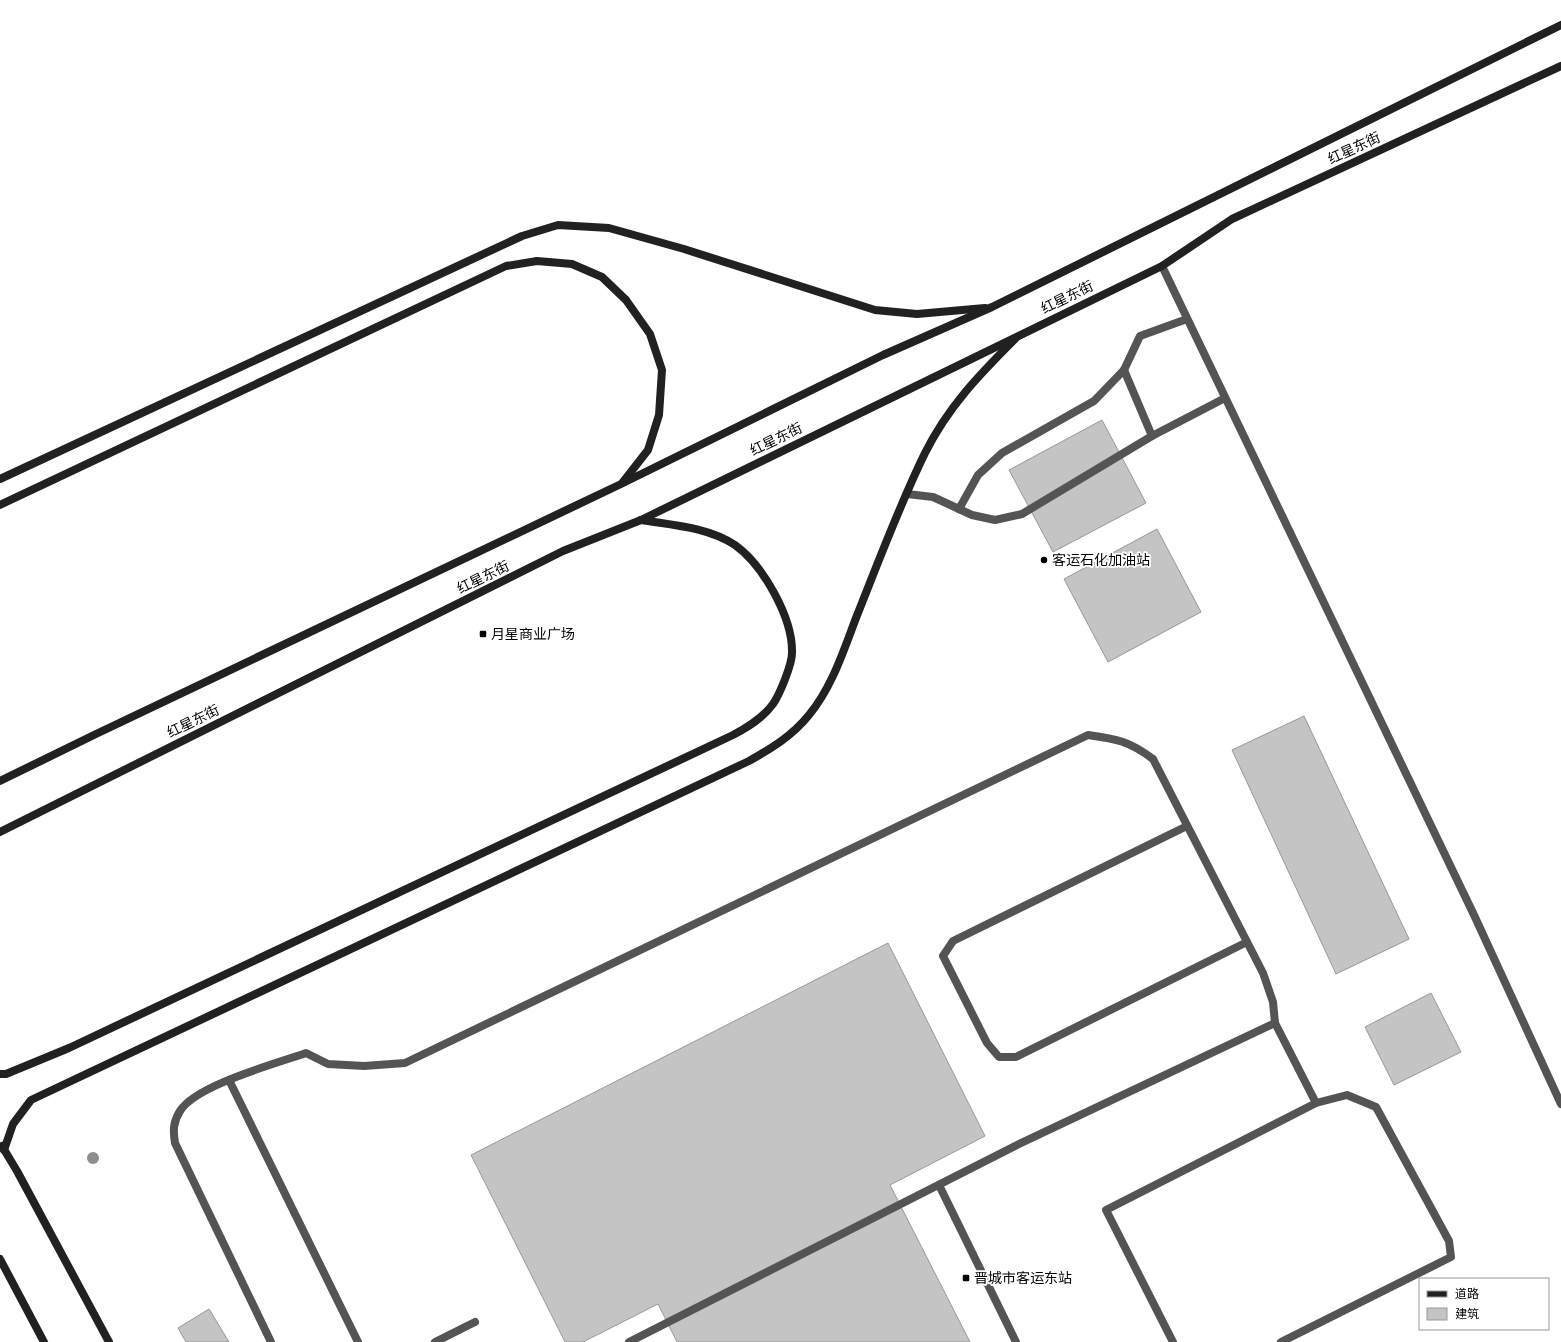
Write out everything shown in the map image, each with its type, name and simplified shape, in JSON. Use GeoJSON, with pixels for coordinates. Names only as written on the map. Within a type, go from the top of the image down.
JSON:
{"type":"FeatureCollection","features":[{"type":"Feature","properties":{"kind":"main road"},"geometry":{"type":"LineString","coordinates":[[1,780],[621,484],[883,355],[992,307],[1561,25]]}},
{"type":"Feature","properties":{"kind":"main road","name":"红星东街"},"geometry":{"type":"LineString","coordinates":[[0,832],[563,551],[641,520],[1162,266],[1232,219],[1561,66]]}},
{"type":"Feature","properties":{"kind":"main road"},"geometry":{"type":"LineString","coordinates":[[0,480],[522,236],[558,225],[609,228],[684,249],[875,310],[917,314],[992,307]]}},
{"type":"Feature","properties":{"kind":"main road"},"geometry":{"type":"LineString","coordinates":[[0,505],[506,266],[537,260],[572,264],[602,277],[626,300],[650,334],[662,370],[659,415],[648,450],[621,484]]}},
{"type":"Feature","properties":{"kind":"main road"},"geometry":{"type":"LineString","coordinates":[[109,1342],[17,1171],[2,1147],[13,1124],[31,1100],[750,762],[783,741],[809,716],[828,689],[925,452],[943,421],[970,384],[1020,334]]}},
{"type":"Feature","properties":{"kind":"main road"},"geometry":{"type":"LineString","coordinates":[[0,1074],[6,1074],[69,1048],[733,735],[757,722],[774,704],[784,680],[792,653],[788,626],[773,589],[758,569],[735,545],[700,530],[641,520]]}},
{"type":"Feature","properties":{"kind":"main road"},"geometry":{"type":"LineString","coordinates":[[0,1259],[44,1342]]}},
{"type":"Feature","properties":{"kind":"street"},"geometry":{"type":"LineString","coordinates":[[1162,266],[1474,915],[1561,1104]]}},
{"type":"Feature","properties":{"kind":"street"},"geometry":{"type":"LineString","coordinates":[[959,509],[978,475],[1002,453],[1094,401],[1124,370],[1140,336],[1187,318]]}},
{"type":"Feature","properties":{"kind":"street"},"geometry":{"type":"LineString","coordinates":[[1124,370],[1152,436]]}},
{"type":"Feature","properties":{"kind":"street"},"geometry":{"type":"LineString","coordinates":[[907,494],[933,497],[972,515],[994,520],[1022,514],[1152,436],[1225,398]]}},
{"type":"Feature","properties":{"kind":"street"},"geometry":{"type":"LineString","coordinates":[[271,1342],[175,1144],[173,1127],[180,1111],[194,1097],[229,1080],[306,1054],[328,1064],[364,1066],[405,1064],[1088,735],[1116,739],[1136,746],[1153,758],[1263,973],[1273,1002],[1275,1023],[1316,1103]]}},
{"type":"Feature","properties":{"kind":"street"},"geometry":{"type":"LineString","coordinates":[[1187,826],[953,941],[943,956],[987,1044],[999,1057],[1016,1057],[1247,942]]}},
{"type":"Feature","properties":{"kind":"street"},"geometry":{"type":"LineString","coordinates":[[629,1342],[1017,1146],[1275,1023]]}},
{"type":"Feature","properties":{"kind":"street"},"geometry":{"type":"LineString","coordinates":[[229,1080],[358,1342]]}},
{"type":"Feature","properties":{"kind":"street"},"geometry":{"type":"LineString","coordinates":[[1173,1342],[1106,1210],[1316,1103],[1347,1095],[1376,1107],[1448,1241],[1451,1257],[1281,1342]]}},
{"type":"Feature","properties":{"kind":"street"},"geometry":{"type":"LineString","coordinates":[[939,1185],[1016,1342]]}},
{"type":"Feature","properties":{"kind":"street"},"geometry":{"type":"LineString","coordinates":[[435,1342],[475,1322]]}},
{"type":"Feature","properties":{"kind":"building"},"geometry":{"type":"Polygon","coordinates":[[[1102,420],[1146,503],[1053,552],[1009,470],[1102,420]]]}},
{"type":"Feature","properties":{"kind":"building"},"geometry":{"type":"Polygon","coordinates":[[[1157,529],[1201,612],[1108,662],[1064,579],[1157,529]]]}},
{"type":"Feature","properties":{"kind":"building"},"geometry":{"type":"Polygon","coordinates":[[[1304,716],[1409,939],[1336,974],[1232,750],[1304,716]]]}},
{"type":"Feature","properties":{"kind":"building"},"geometry":{"type":"Polygon","coordinates":[[[888,943],[985,1136],[890,1185],[970,1342],[677,1342],[658,1304],[583,1342],[565,1342],[471,1155],[888,943]]]}},
{"type":"Feature","properties":{"kind":"building"},"geometry":{"type":"Polygon","coordinates":[[[1431,993],[1461,1052],[1394,1085],[1365,1027],[1431,993]]]}},
{"type":"Feature","properties":{"kind":"building"},"geometry":{"type":"Polygon","coordinates":[[[209,1309],[229,1342],[186,1342],[178,1328],[209,1309]]]}},
{"type":"Feature","properties":{"kind":"place","name":"客运石化加油站"},"geometry":{"type":"Point","coordinates":[1044,560]}},
{"type":"Feature","properties":{"kind":"place","name":"月星商业广场"},"geometry":{"type":"Point","coordinates":[483,634]}},
{"type":"Feature","properties":{"kind":"place","name":"晋城市客运东站"},"geometry":{"type":"Point","coordinates":[966,1278]}}]}
